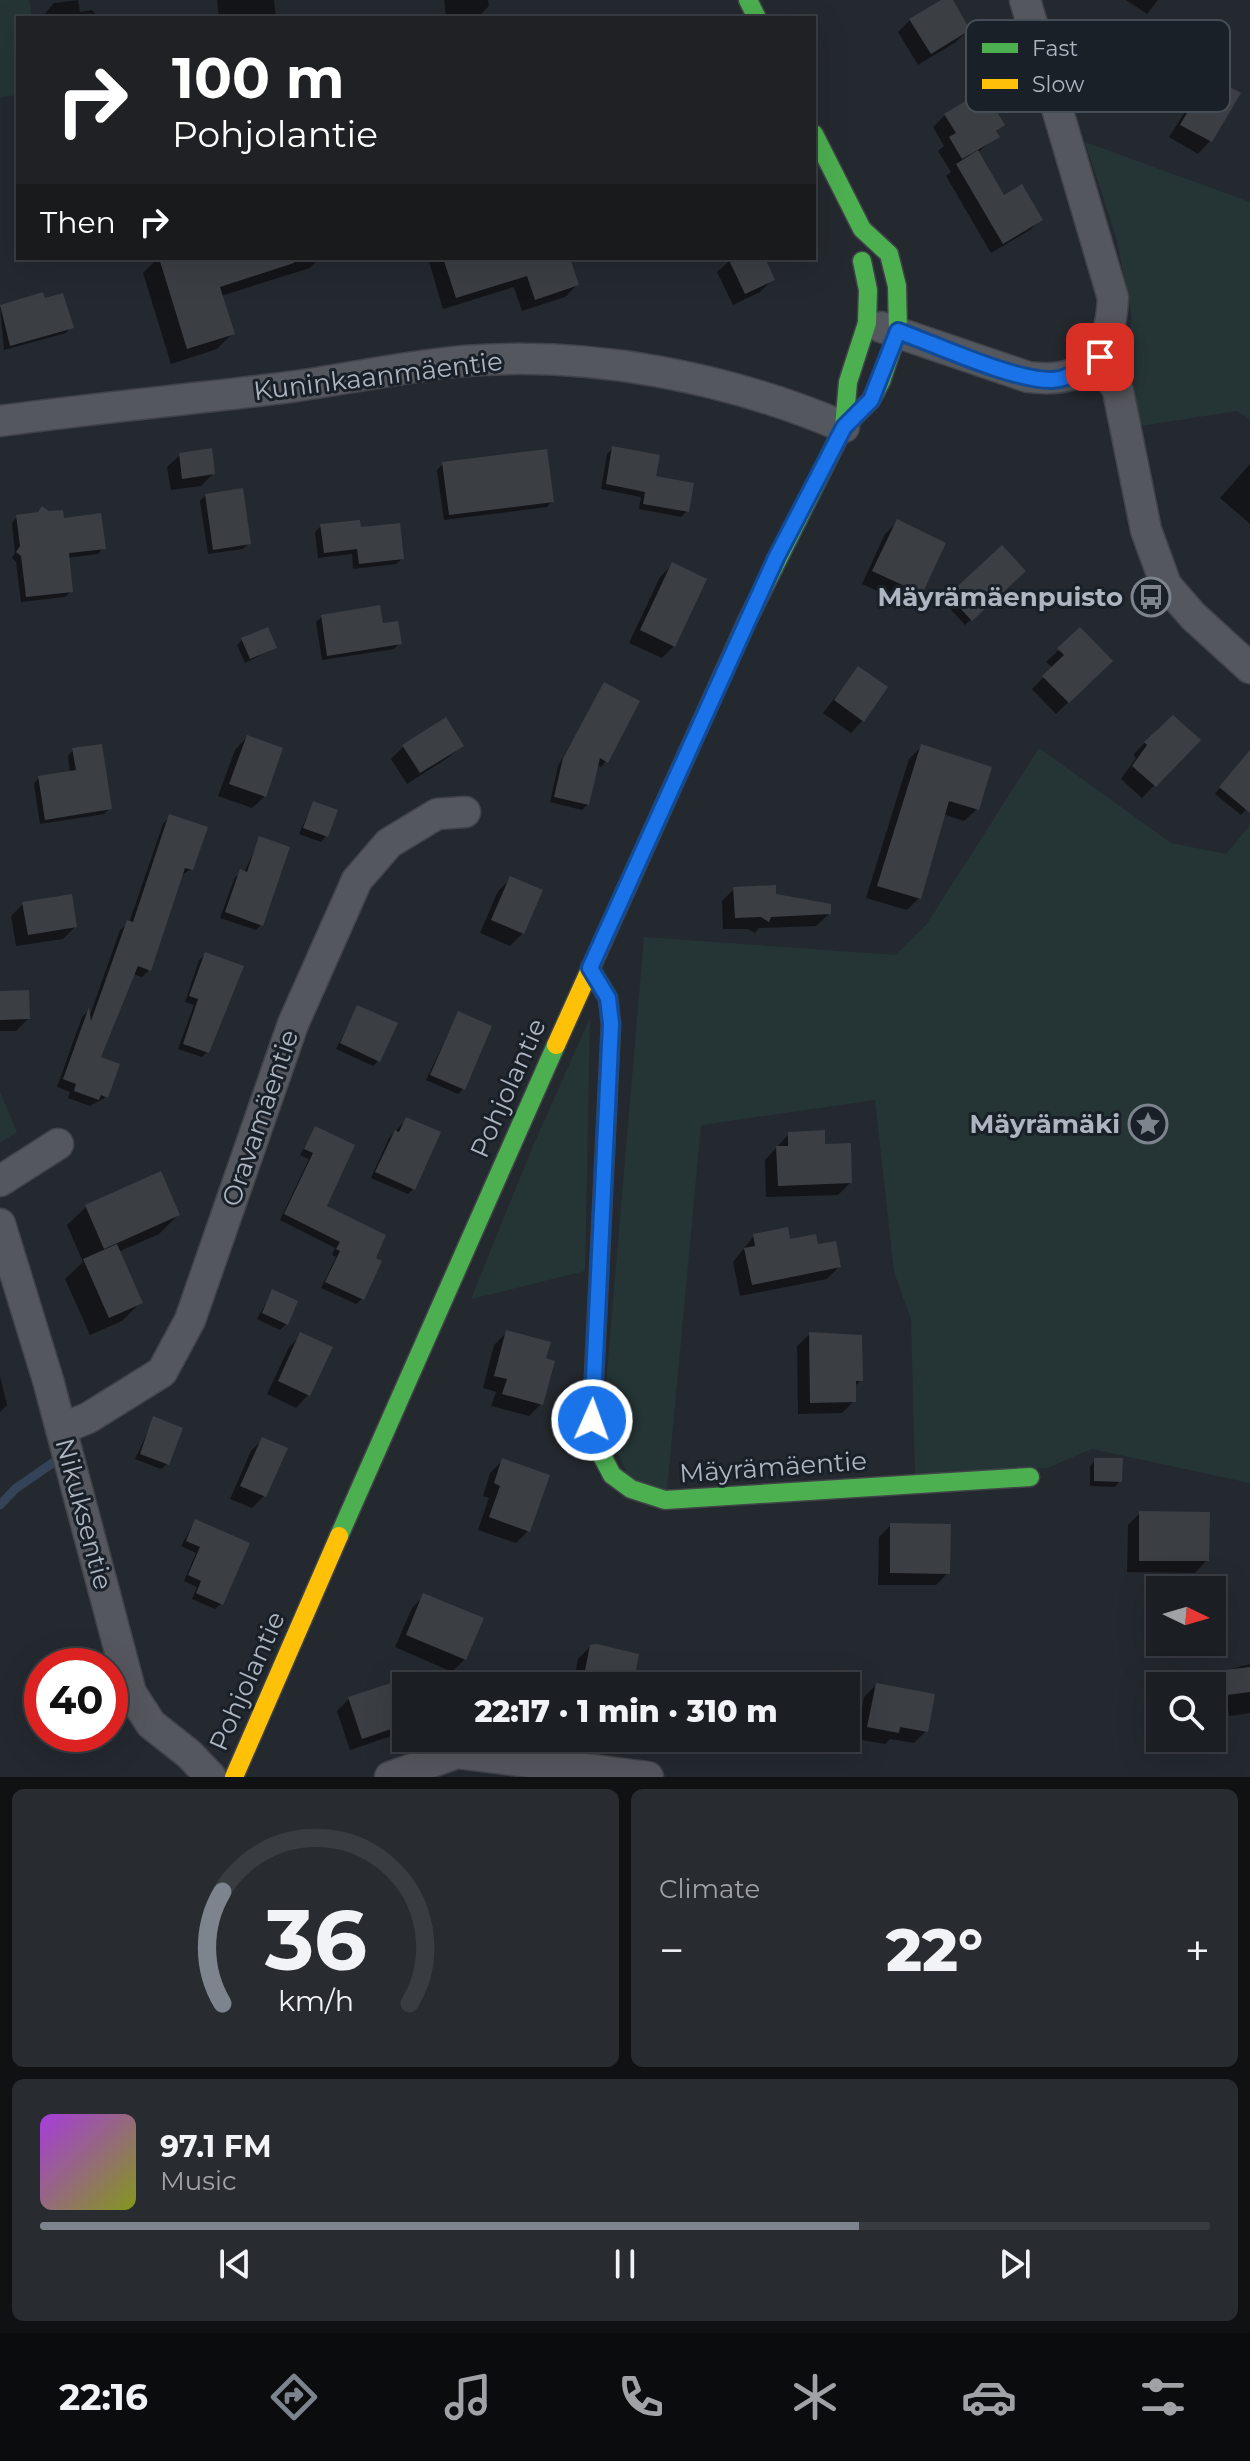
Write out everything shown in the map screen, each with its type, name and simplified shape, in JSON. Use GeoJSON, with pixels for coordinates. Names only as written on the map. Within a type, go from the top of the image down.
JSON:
{"type":"FeatureCollection","features":[{"type":"Feature","properties":{"kind":"street"},"geometry":{"type":"LineString","coordinates":[[1025,0],[1031,20]]}},
{"type":"Feature","properties":{"kind":"street"},"geometry":{"type":"LineString","coordinates":[[867,323],[1028,377],[1052,380],[1070,376],[1100,357],[1111,331],[1113,298],[1058,112]]}},
{"type":"Feature","properties":{"kind":"street","name":"Pohjolantie"},"geometry":{"type":"LineString","coordinates":[[234,1777],[590,968],[776,558],[844,427],[871,400],[898,331],[897,286],[889,254],[862,229],[816,138]]}},
{"type":"Feature","properties":{"kind":"street","name":"Pohjolantie"},"geometry":{"type":"LineString","coordinates":[[844,427],[848,382],[867,323],[868,290],[862,229]]}},
{"type":"Feature","properties":{"kind":"street"},"geometry":{"type":"LineString","coordinates":[[1100,357],[1118,391],[1146,530],[1166,585],[1193,616],[1250,668]]}},
{"type":"Feature","properties":{"kind":"street","name":"Kuninkaanmäentie"},"geometry":{"type":"LineString","coordinates":[[0,421],[290,387],[463,361],[556,358],[710,383],[801,409],[844,427]]}},
{"type":"Feature","properties":{"kind":"street","name":"Oravamäentie"},"geometry":{"type":"LineString","coordinates":[[61,1429],[88,1418],[162,1372],[190,1320],[293,1024],[357,880],[389,843],[437,814],[465,812]]}},
{"type":"Feature","properties":{"kind":"street","name":"Mäyrämäentie"},"geometry":{"type":"LineString","coordinates":[[590,968],[608,998],[611,1024],[592,1420],[604,1467],[626,1490],[665,1500],[1030,1477]]}},
{"type":"Feature","properties":{"kind":"street"},"geometry":{"type":"LineString","coordinates":[[0,1181],[58,1144]]}},
{"type":"Feature","properties":{"kind":"street","name":"Nikuksentie"},"geometry":{"type":"LineString","coordinates":[[0,1224],[61,1429],[131,1693],[151,1724],[189,1754],[211,1777]]}},
{"type":"Feature","properties":{"kind":"street"},"geometry":{"type":"LineString","coordinates":[[390,1777],[457,1753],[648,1777]]}},
{"type":"Feature","properties":{"kind":"shaded area"},"geometry":{"type":"Polygon","coordinates":[[[0,0],[29,0],[32,16],[16,16],[16,95],[0,97],[0,0]]]}},
{"type":"Feature","properties":{"kind":"shaded area"},"geometry":{"type":"Polygon","coordinates":[[[1085,142],[1250,202],[1250,419],[1237,411],[1141,426],[1125,359],[1132,318],[1117,240],[1085,142]]]}},
{"type":"Feature","properties":{"kind":"shaded area"},"geometry":{"type":"Polygon","coordinates":[[[1039,748],[1171,843],[1226,854],[1250,825],[1250,1483],[1092,1449],[1047,1468],[915,1475],[911,1319],[894,1272],[875,1100],[701,1125],[667,1491],[629,1479],[603,1418],[644,937],[896,955],[927,924],[1039,748]]]}},
{"type":"Feature","properties":{"kind":"shaded area"},"geometry":{"type":"Polygon","coordinates":[[[590,1018],[585,1271],[471,1299],[530,1153],[590,1018]]]}},
{"type":"Feature","properties":{"kind":"shaded area"},"geometry":{"type":"Polygon","coordinates":[[[0,1092],[17,1132],[0,1143],[0,1092]]]}},
{"type":"Feature","properties":{"kind":"building"},"geometry":{"type":"Polygon","coordinates":[[[941,0],[953,0],[966,23],[966,32],[931,54],[909,19],[941,0]]]}},
{"type":"Feature","properties":{"kind":"building"},"geometry":{"type":"Polygon","coordinates":[[[1230,87],[1241,93],[1230,112],[1230,87]]]}},
{"type":"Feature","properties":{"kind":"building"},"geometry":{"type":"Polygon","coordinates":[[[966,101],[966,112],[997,112],[1005,125],[996,131],[1000,137],[962,159],[949,137],[956,133],[944,114],[966,101]]]}},
{"type":"Feature","properties":{"kind":"building"},"geometry":{"type":"Polygon","coordinates":[[[1188,112],[1230,112],[1212,142],[1180,125],[1188,112]]]}},
{"type":"Feature","properties":{"kind":"building"},"geometry":{"type":"Polygon","coordinates":[[[978,150],[1004,195],[1022,184],[1043,220],[1003,244],[956,164],[978,150]]]}},
{"type":"Feature","properties":{"kind":"building"},"geometry":{"type":"Polygon","coordinates":[[[160,260],[294,260],[294,263],[220,287],[235,334],[187,349],[160,260]]]}},
{"type":"Feature","properties":{"kind":"building"},"geometry":{"type":"Polygon","coordinates":[[[444,260],[571,260],[579,285],[535,300],[527,276],[456,298],[444,260]]]}},
{"type":"Feature","properties":{"kind":"building"},"geometry":{"type":"Polygon","coordinates":[[[729,260],[766,260],[775,280],[745,294],[729,260]]]}},
{"type":"Feature","properties":{"kind":"building"},"geometry":{"type":"Polygon","coordinates":[[[43,292],[45,298],[63,293],[74,328],[10,346],[0,305],[43,292]]]}},
{"type":"Feature","properties":{"kind":"building"},"geometry":{"type":"Polygon","coordinates":[[[612,446],[660,455],[656,476],[694,483],[689,512],[643,504],[645,492],[606,484],[612,446]]]}},
{"type":"Feature","properties":{"kind":"building"},"geometry":{"type":"Polygon","coordinates":[[[212,448],[215,474],[182,479],[179,453],[212,448]]]}},
{"type":"Feature","properties":{"kind":"building"},"geometry":{"type":"Polygon","coordinates":[[[547,449],[554,502],[449,515],[442,462],[547,449]]]}},
{"type":"Feature","properties":{"kind":"building"},"geometry":{"type":"Polygon","coordinates":[[[243,488],[251,544],[213,550],[205,494],[243,488]]]}},
{"type":"Feature","properties":{"kind":"building"},"geometry":{"type":"Polygon","coordinates":[[[42,506],[49,511],[63,510],[64,518],[101,513],[106,549],[69,553],[73,592],[26,597],[21,556],[16,552],[20,546],[16,515],[38,512],[42,506]]]}},
{"type":"Feature","properties":{"kind":"building"},"geometry":{"type":"Polygon","coordinates":[[[897,519],[946,543],[922,594],[872,571],[897,519]]]}},
{"type":"Feature","properties":{"kind":"building"},"geometry":{"type":"Polygon","coordinates":[[[360,520],[361,527],[400,523],[404,559],[359,564],[357,549],[324,553],[320,524],[360,520]]]}},
{"type":"Feature","properties":{"kind":"building"},"geometry":{"type":"Polygon","coordinates":[[[1002,545],[1026,571],[972,621],[948,595],[1002,545]]]}},
{"type":"Feature","properties":{"kind":"building"},"geometry":{"type":"Polygon","coordinates":[[[672,562],[707,579],[675,647],[640,630],[672,562]]]}},
{"type":"Feature","properties":{"kind":"building"},"geometry":{"type":"Polygon","coordinates":[[[380,605],[383,623],[398,621],[402,644],[327,656],[321,615],[380,605]]]}},
{"type":"Feature","properties":{"kind":"building"},"geometry":{"type":"Polygon","coordinates":[[[268,627],[277,648],[250,659],[241,638],[268,627]]]}},
{"type":"Feature","properties":{"kind":"building"},"geometry":{"type":"Polygon","coordinates":[[[1080,627],[1113,661],[1069,703],[1042,676],[1064,655],[1057,648],[1080,627]]]}},
{"type":"Feature","properties":{"kind":"building"},"geometry":{"type":"Polygon","coordinates":[[[858,666],[888,687],[864,722],[834,700],[858,666]]]}},
{"type":"Feature","properties":{"kind":"building"},"geometry":{"type":"Polygon","coordinates":[[[604,682],[640,701],[608,763],[600,758],[589,805],[554,797],[563,758],[604,682]]]}},
{"type":"Feature","properties":{"kind":"building"},"geometry":{"type":"Polygon","coordinates":[[[1173,715],[1201,740],[1156,787],[1132,766],[1147,745],[1144,742],[1173,715]]]}},
{"type":"Feature","properties":{"kind":"building"},"geometry":{"type":"Polygon","coordinates":[[[446,717],[464,746],[420,773],[402,745],[446,717]]]}},
{"type":"Feature","properties":{"kind":"building"},"geometry":{"type":"Polygon","coordinates":[[[247,735],[283,748],[266,797],[229,784],[247,735]]]}},
{"type":"Feature","properties":{"kind":"building"},"geometry":{"type":"Polygon","coordinates":[[[102,744],[112,809],[45,820],[38,776],[76,770],[72,748],[102,744]]]}},
{"type":"Feature","properties":{"kind":"building"},"geometry":{"type":"Polygon","coordinates":[[[921,744],[992,767],[979,810],[949,801],[921,899],[877,886],[921,744]]]}},
{"type":"Feature","properties":{"kind":"building"},"geometry":{"type":"Polygon","coordinates":[[[1250,750],[1250,813],[1219,787],[1250,750]]]}},
{"type":"Feature","properties":{"kind":"building"},"geometry":{"type":"Polygon","coordinates":[[[313,801],[338,810],[328,837],[303,828],[313,801]]]}},
{"type":"Feature","properties":{"kind":"building"},"geometry":{"type":"Polygon","coordinates":[[[169,814],[208,827],[193,870],[185,868],[151,971],[138,966],[101,1057],[120,1064],[108,1098],[101,1095],[99,1100],[74,1091],[76,1084],[63,1079],[89,1007],[91,1021],[127,920],[133,922],[169,814]]]}},
{"type":"Feature","properties":{"kind":"building"},"geometry":{"type":"Polygon","coordinates":[[[259,836],[290,847],[263,926],[225,912],[240,869],[247,872],[259,836]]]}},
{"type":"Feature","properties":{"kind":"building"},"geometry":{"type":"Polygon","coordinates":[[[510,876],[543,890],[524,934],[491,920],[510,876]]]}},
{"type":"Feature","properties":{"kind":"building"},"geometry":{"type":"Polygon","coordinates":[[[776,885],[776,894],[831,904],[831,914],[771,917],[769,922],[761,917],[735,918],[733,887],[776,885]]]}},
{"type":"Feature","properties":{"kind":"building"},"geometry":{"type":"Polygon","coordinates":[[[72,894],[77,927],[28,935],[22,902],[72,894]]]}},
{"type":"Feature","properties":{"kind":"building"},"geometry":{"type":"Polygon","coordinates":[[[205,952],[244,966],[209,1053],[183,1044],[198,999],[189,996],[205,952]]]}},
{"type":"Feature","properties":{"kind":"building"},"geometry":{"type":"Polygon","coordinates":[[[29,990],[30,1019],[0,1020],[0,991],[29,990]]]}},
{"type":"Feature","properties":{"kind":"building"},"geometry":{"type":"Polygon","coordinates":[[[357,1005],[398,1023],[380,1062],[340,1043],[357,1005]]]}},
{"type":"Feature","properties":{"kind":"building"},"geometry":{"type":"Polygon","coordinates":[[[458,1011],[492,1026],[465,1090],[430,1075],[458,1011]]]}},
{"type":"Feature","properties":{"kind":"building"},"geometry":{"type":"Polygon","coordinates":[[[406,1117],[441,1132],[415,1190],[375,1172],[395,1130],[399,1132],[406,1117]]]}},
{"type":"Feature","properties":{"kind":"building"},"geometry":{"type":"Polygon","coordinates":[[[315,1126],[355,1145],[327,1206],[386,1235],[376,1258],[382,1261],[364,1300],[325,1282],[340,1251],[336,1249],[340,1242],[284,1214],[313,1153],[304,1149],[315,1126]]]}},
{"type":"Feature","properties":{"kind":"building"},"geometry":{"type":"Polygon","coordinates":[[[825,1130],[825,1144],[851,1143],[852,1183],[778,1186],[776,1146],[788,1146],[788,1132],[825,1130]]]}},
{"type":"Feature","properties":{"kind":"building"},"geometry":{"type":"Polygon","coordinates":[[[161,1171],[180,1215],[104,1249],[85,1205],[161,1171]]]}},
{"type":"Feature","properties":{"kind":"building"},"geometry":{"type":"Polygon","coordinates":[[[788,1227],[790,1239],[816,1234],[818,1244],[836,1241],[841,1267],[752,1285],[744,1248],[755,1246],[753,1234],[788,1227]]]}},
{"type":"Feature","properties":{"kind":"building"},"geometry":{"type":"Polygon","coordinates":[[[117,1244],[143,1303],[109,1318],[83,1259],[117,1244]]]}},
{"type":"Feature","properties":{"kind":"building"},"geometry":{"type":"Polygon","coordinates":[[[272,1289],[298,1301],[288,1325],[262,1313],[272,1289]]]}},
{"type":"Feature","properties":{"kind":"building"},"geometry":{"type":"Polygon","coordinates":[[[506,1330],[551,1342],[546,1358],[555,1361],[543,1405],[502,1394],[507,1379],[494,1376],[506,1330]]]}},
{"type":"Feature","properties":{"kind":"building"},"geometry":{"type":"Polygon","coordinates":[[[300,1332],[333,1347],[310,1396],[278,1381],[300,1332]]]}},
{"type":"Feature","properties":{"kind":"building"},"geometry":{"type":"Polygon","coordinates":[[[809,1332],[862,1335],[863,1381],[856,1381],[856,1402],[810,1403],[809,1332]]]}},
{"type":"Feature","properties":{"kind":"building"},"geometry":{"type":"Polygon","coordinates":[[[153,1416],[183,1428],[169,1465],[140,1454],[153,1416]]]}},
{"type":"Feature","properties":{"kind":"building"},"geometry":{"type":"Polygon","coordinates":[[[262,1437],[288,1448],[266,1497],[240,1486],[262,1437]]]}},
{"type":"Feature","properties":{"kind":"building"},"geometry":{"type":"Polygon","coordinates":[[[502,1458],[550,1475],[530,1532],[489,1517],[500,1486],[494,1483],[502,1458]]]}},
{"type":"Feature","properties":{"kind":"building"},"geometry":{"type":"Polygon","coordinates":[[[1094,1458],[1123,1458],[1122,1482],[1094,1481],[1094,1458]]]}},
{"type":"Feature","properties":{"kind":"building"},"geometry":{"type":"Polygon","coordinates":[[[1139,1511],[1210,1512],[1209,1561],[1139,1561],[1139,1511]]]}},
{"type":"Feature","properties":{"kind":"building"},"geometry":{"type":"Polygon","coordinates":[[[195,1519],[250,1543],[223,1605],[196,1593],[201,1581],[188,1575],[200,1547],[186,1541],[195,1519]]]}},
{"type":"Feature","properties":{"kind":"building"},"geometry":{"type":"Polygon","coordinates":[[[890,1523],[951,1524],[950,1574],[890,1573],[890,1523]]]}},
{"type":"Feature","properties":{"kind":"building"},"geometry":{"type":"Polygon","coordinates":[[[423,1593],[484,1618],[466,1660],[406,1635],[423,1593]]]}},
{"type":"Feature","properties":{"kind":"building"},"geometry":{"type":"Polygon","coordinates":[[[590,1645],[639,1654],[636,1672],[585,1672],[590,1645]]]}},
{"type":"Feature","properties":{"kind":"building"},"geometry":{"type":"Polygon","coordinates":[[[1250,1667],[1250,1692],[1226,1695],[1226,1672],[1216,1671],[1250,1667]]]}},
{"type":"Feature","properties":{"kind":"building"},"geometry":{"type":"Polygon","coordinates":[[[392,1683],[392,1729],[362,1739],[348,1697],[392,1683]]]}},
{"type":"Feature","properties":{"kind":"building"},"geometry":{"type":"Polygon","coordinates":[[[876,1683],[935,1694],[928,1732],[900,1727],[899,1733],[867,1727],[876,1683]]]}},
{"type":"Feature","properties":{"kind":"waterway"},"geometry":{"type":"LineString","coordinates":[[0,1505],[15,1489],[54,1462]]}},
{"type":"Feature","properties":{"kind":"traffic: fast"},"geometry":{"type":"LineString","coordinates":[[748,0],[756,16]]}},
{"type":"Feature","properties":{"kind":"traffic: fast"},"geometry":{"type":"LineString","coordinates":[[747,621],[844,427],[871,400],[881,381],[898,331],[897,286],[889,254],[862,229],[816,138]]}},
{"type":"Feature","properties":{"kind":"traffic: fast"},"geometry":{"type":"LineString","coordinates":[[844,427],[848,382],[867,323],[868,290],[862,261]]}},
{"type":"Feature","properties":{"kind":"traffic: fast"},"geometry":{"type":"LineString","coordinates":[[339,1536],[556,1045]]}},
{"type":"Feature","properties":{"kind":"traffic: fast"},"geometry":{"type":"LineString","coordinates":[[602,1212],[592,1420],[601,1454],[612,1475],[631,1489],[665,1500],[1030,1477]]}},
{"type":"Feature","properties":{"kind":"traffic: slow"},"geometry":{"type":"LineString","coordinates":[[556,1045],[747,621]]}},
{"type":"Feature","properties":{"kind":"traffic: slow"},"geometry":{"type":"LineString","coordinates":[[590,968],[608,998],[611,1024],[602,1212]]}},
{"type":"Feature","properties":{"kind":"traffic: slow"},"geometry":{"type":"LineString","coordinates":[[234,1777],[339,1536]]}},
{"type":"Feature","properties":{"kind":"place","name":"Mäyrämäenpuisto"},"geometry":{"type":"Point","coordinates":[1151,597]}},
{"type":"Feature","properties":{"kind":"place","name":"Mäyrämäki"},"geometry":{"type":"Point","coordinates":[1148,1124]}},
{"type":"Feature","properties":{"kind":"route"},"geometry":{"type":"LineString","coordinates":[[592,1420],[611,1024],[608,998],[590,968],[776,558],[844,427],[871,400],[898,331],[1028,377],[1052,380],[1070,376],[1100,357]]}}]}
